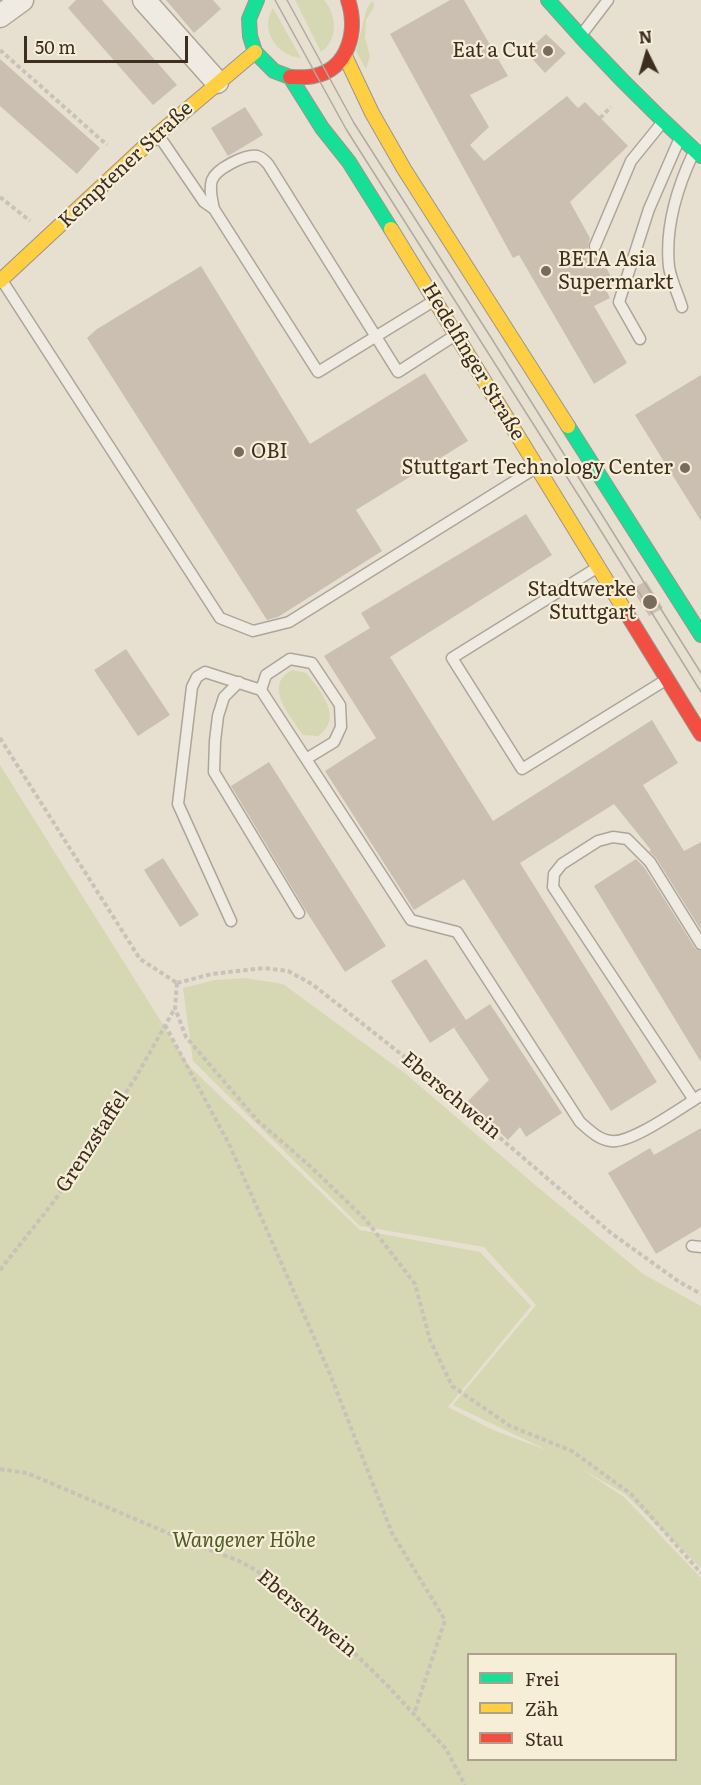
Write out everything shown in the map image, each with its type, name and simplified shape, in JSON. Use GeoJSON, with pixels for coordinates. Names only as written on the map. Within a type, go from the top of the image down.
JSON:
{"type":"FeatureCollection","features":[{"type":"Feature","properties":{"kind":"street"},"geometry":{"type":"LineString","coordinates":[[0,16],[22,0]]}},
{"type":"Feature","properties":{"kind":"street"},"geometry":{"type":"LineString","coordinates":[[144,0],[218,82]]}},
{"type":"Feature","properties":{"kind":"street"},"geometry":{"type":"LineString","coordinates":[[548,0],[663,122],[698,154]]}},
{"type":"Feature","properties":{"kind":"street"},"geometry":{"type":"LineString","coordinates":[[254,1],[249,26],[255,52]]}},
{"type":"Feature","properties":{"kind":"street"},"geometry":{"type":"LineString","coordinates":[[290,77],[316,76],[334,66],[345,56],[352,39],[354,3]]}},
{"type":"Feature","properties":{"kind":"street","name":"Kemptener Straße"},"geometry":{"type":"LineString","coordinates":[[1,280],[158,134],[255,52]]}},
{"type":"Feature","properties":{"kind":"street","name":"Hedelfinger Straße"},"geometry":{"type":"LineString","coordinates":[[255,52],[274,71],[290,77],[322,128],[349,162],[701,734]]}},
{"type":"Feature","properties":{"kind":"street"},"geometry":{"type":"LineString","coordinates":[[345,56],[356,82],[414,186],[701,635]]}},
{"type":"Feature","properties":{"kind":"lane"},"geometry":{"type":"LineString","coordinates":[[580,36],[608,0]]}},
{"type":"Feature","properties":{"kind":"lane"},"geometry":{"type":"LineString","coordinates":[[595,246],[631,161],[663,122]]}},
{"type":"Feature","properties":{"kind":"lane"},"geometry":{"type":"LineString","coordinates":[[158,134],[204,202],[214,209]]}},
{"type":"Feature","properties":{"kind":"lane"},"geometry":{"type":"LineString","coordinates":[[640,339],[619,302],[649,209],[680,137]]}},
{"type":"Feature","properties":{"kind":"lane"},"geometry":{"type":"LineString","coordinates":[[682,307],[669,268],[670,237],[675,201],[686,170],[698,154]]}},
{"type":"Feature","properties":{"kind":"lane"},"geometry":{"type":"LineString","coordinates":[[435,300],[365,344],[318,372],[214,209],[210,187],[212,179],[218,172],[239,159],[260,156],[268,164],[398,372],[457,335]]}},
{"type":"Feature","properties":{"kind":"lane"},"geometry":{"type":"LineString","coordinates":[[1,280],[220,618],[253,631],[289,622],[537,468]]}},
{"type":"Feature","properties":{"kind":"lane"},"geometry":{"type":"LineString","coordinates":[[598,567],[452,658],[522,770],[667,679]]}},
{"type":"Feature","properties":{"kind":"lane"},"geometry":{"type":"LineString","coordinates":[[261,690],[266,675],[290,659],[312,663],[340,705],[340,727],[334,742],[306,759]]}},
{"type":"Feature","properties":{"kind":"lane"},"geometry":{"type":"LineString","coordinates":[[231,921],[178,804],[192,687],[197,677],[205,672],[261,690],[411,920],[457,932],[580,1122],[596,1136],[612,1142],[631,1138],[697,1098],[553,887],[554,874],[562,864],[598,841],[613,837],[627,839],[650,862],[701,944]]}},
{"type":"Feature","properties":{"kind":"lane"},"geometry":{"type":"LineString","coordinates":[[239,682],[224,697],[218,716],[214,772],[299,913]]}},
{"type":"Feature","properties":{"kind":"path"},"geometry":{"type":"LineString","coordinates":[[0,50],[127,163]]}},
{"type":"Feature","properties":{"kind":"path"},"geometry":{"type":"LineString","coordinates":[[600,118],[616,102]]}},
{"type":"Feature","properties":{"kind":"path"},"geometry":{"type":"LineString","coordinates":[[0,197],[49,236]]}},
{"type":"Feature","properties":{"kind":"path"},"geometry":{"type":"LineString","coordinates":[[0,738],[140,960],[177,983],[175,1008],[186,1037],[258,1121],[311,1167],[366,1220],[415,1284],[430,1340],[452,1386],[510,1426],[572,1451],[631,1494],[701,1573]]}},
{"type":"Feature","properties":{"kind":"path","name":"Eberschwein"},"geometry":{"type":"LineString","coordinates":[[177,983],[212,974],[264,968],[288,971],[312,984],[415,1065],[611,1233],[678,1281],[701,1294]]}},
{"type":"Feature","properties":{"kind":"path","name":"Grenzstaffel"},"geometry":{"type":"LineString","coordinates":[[0,1270],[55,1200],[136,1077],[175,1008]]}},
{"type":"Feature","properties":{"kind":"path"},"geometry":{"type":"LineString","coordinates":[[165,1025],[230,1146],[330,1374],[392,1533],[445,1620],[414,1714]]}},
{"type":"Feature","properties":{"kind":"path","name":"Eberschwein"},"geometry":{"type":"LineString","coordinates":[[0,1469],[27,1473],[256,1570],[338,1637],[387,1685],[446,1749],[465,1785]]}},
{"type":"Feature","properties":{"kind":"green space"},"geometry":{"type":"Polygon","coordinates":[[[295,0],[324,0],[332,13],[333,34],[327,47],[321,52],[295,0]]]}},
{"type":"Feature","properties":{"kind":"green space"},"geometry":{"type":"Polygon","coordinates":[[[372,1],[374,7],[366,20],[365,38],[370,56],[366,69],[356,51],[367,8],[372,1]]]}},
{"type":"Feature","properties":{"kind":"green space"},"geometry":{"type":"Polygon","coordinates":[[[273,8],[301,58],[292,56],[278,47],[269,33],[269,16],[273,8]]]}},
{"type":"Feature","properties":{"kind":"green space"},"geometry":{"type":"Polygon","coordinates":[[[292,670],[306,673],[327,704],[330,713],[329,721],[326,729],[318,736],[303,735],[282,701],[279,684],[283,677],[292,670]]]}},
{"type":"Feature","properties":{"kind":"green space","name":"Wangener Höhe"},"geometry":{"type":"Polygon","coordinates":[[[0,765],[189,1066],[360,1230],[480,1252],[531,1306],[448,1407],[493,1430],[549,1451],[453,1405],[536,1305],[484,1247],[360,1226],[193,1061],[183,988],[215,980],[245,978],[283,984],[406,1074],[643,1274],[701,1306],[701,1568],[625,1494],[580,1468],[624,1497],[701,1578],[701,1785],[0,1785],[0,765]]]}},
{"type":"Feature","properties":{"kind":"building"},"geometry":{"type":"Polygon","coordinates":[[[76,0],[102,0],[177,85],[153,105],[68,8],[76,0]]]}},
{"type":"Feature","properties":{"kind":"building"},"geometry":{"type":"Polygon","coordinates":[[[166,0],[213,0],[221,9],[194,33],[166,0]]]}},
{"type":"Feature","properties":{"kind":"building"},"geometry":{"type":"Polygon","coordinates":[[[450,0],[464,0],[508,76],[470,95],[489,127],[470,145],[484,161],[567,96],[578,108],[585,102],[628,146],[570,202],[590,238],[589,250],[598,253],[613,280],[604,286],[610,298],[594,306],[627,363],[594,384],[519,255],[513,258],[390,34],[450,0]]]}},
{"type":"Feature","properties":{"kind":"building"},"geometry":{"type":"Polygon","coordinates":[[[546,34],[566,53],[545,73],[526,52],[546,34]]]}},
{"type":"Feature","properties":{"kind":"building"},"geometry":{"type":"Polygon","coordinates":[[[0,59],[100,148],[77,174],[0,106],[0,59]]]}},
{"type":"Feature","properties":{"kind":"building"},"geometry":{"type":"Polygon","coordinates":[[[245,107],[263,135],[228,156],[211,128],[245,107]]]}},
{"type":"Feature","properties":{"kind":"building","name":"OBI"},"geometry":{"type":"Polygon","coordinates":[[[201,266],[310,444],[425,373],[468,441],[356,510],[382,551],[278,617],[267,620],[87,338],[97,329],[201,266]]]}},
{"type":"Feature","properties":{"kind":"building","name":"Stuttgart Technology Center"},"geometry":{"type":"Polygon","coordinates":[[[701,375],[701,521],[635,415],[701,375]]]}},
{"type":"Feature","properties":{"kind":"building"},"geometry":{"type":"Polygon","coordinates":[[[526,514],[552,555],[390,657],[493,821],[652,720],[678,763],[643,785],[684,851],[701,842],[701,930],[656,858],[649,851],[651,850],[614,804],[520,863],[657,1082],[611,1111],[464,879],[414,910],[325,771],[376,738],[324,656],[370,628],[361,613],[526,514]]]}},
{"type":"Feature","properties":{"kind":"building"},"geometry":{"type":"Polygon","coordinates":[[[646,581],[663,608],[649,616],[632,589],[646,581]]]}},
{"type":"Feature","properties":{"kind":"building"},"geometry":{"type":"Polygon","coordinates":[[[126,649],[170,715],[138,736],[94,670],[126,649]]]}},
{"type":"Feature","properties":{"kind":"building"},"geometry":{"type":"Polygon","coordinates":[[[269,762],[386,946],[345,972],[231,786],[269,762]]]}},
{"type":"Feature","properties":{"kind":"building"},"geometry":{"type":"Polygon","coordinates":[[[163,858],[199,915],[180,927],[144,870],[163,858]]]}},
{"type":"Feature","properties":{"kind":"building"},"geometry":{"type":"Polygon","coordinates":[[[636,859],[644,867],[695,948],[701,951],[701,1062],[594,886],[636,859]]]}},
{"type":"Feature","properties":{"kind":"building"},"geometry":{"type":"Polygon","coordinates":[[[426,959],[466,1020],[430,1043],[391,981],[426,959]]]}},
{"type":"Feature","properties":{"kind":"building"},"geometry":{"type":"Polygon","coordinates":[[[490,1004],[562,1113],[526,1137],[520,1127],[508,1140],[468,1101],[489,1080],[454,1028],[490,1004]]]}},
{"type":"Feature","properties":{"kind":"building"},"geometry":{"type":"Polygon","coordinates":[[[701,1128],[701,1227],[656,1254],[608,1173],[650,1148],[654,1155],[701,1128]]]}},
{"type":"Feature","properties":{"kind":"tram line"},"geometry":{"type":"LineString","coordinates":[[275,0],[346,129],[701,692]]}},
{"type":"Feature","properties":{"kind":"tram line"},"geometry":{"type":"LineString","coordinates":[[287,0],[354,123],[701,673]]}},
{"type":"Feature","properties":{"kind":"traffic: fast"},"geometry":{"type":"LineString","coordinates":[[257,0],[249,19],[250,36],[255,52],[274,71],[290,77],[322,128],[349,162],[391,229]]}},
{"type":"Feature","properties":{"kind":"traffic: fast"},"geometry":{"type":"LineString","coordinates":[[548,0],[622,80],[701,156]]}},
{"type":"Feature","properties":{"kind":"traffic: fast"},"geometry":{"type":"LineString","coordinates":[[568,426],[701,635]]}},
{"type":"Feature","properties":{"kind":"traffic: slow"},"geometry":{"type":"LineString","coordinates":[[0,281],[158,134],[255,52]]}},
{"type":"Feature","properties":{"kind":"traffic: slow"},"geometry":{"type":"LineString","coordinates":[[345,56],[372,113],[404,169],[568,426]]}},
{"type":"Feature","properties":{"kind":"traffic: slow"},"geometry":{"type":"LineString","coordinates":[[391,229],[627,614]]}},
{"type":"Feature","properties":{"kind":"traffic: jam"},"geometry":{"type":"LineString","coordinates":[[290,77],[311,77],[326,72],[343,57],[348,47],[352,24],[348,0]]}},
{"type":"Feature","properties":{"kind":"traffic: jam"},"geometry":{"type":"LineString","coordinates":[[627,614],[701,734]]}},
{"type":"Feature","properties":{"kind":"place","name":"Eat a Cut"},"geometry":{"type":"Point","coordinates":[548,51]}},
{"type":"Feature","properties":{"kind":"place","name":"BETA Asia Supermarkt"},"geometry":{"type":"Point","coordinates":[546,271]}},
{"type":"Feature","properties":{"kind":"place","name":"OBI"},"geometry":{"type":"Point","coordinates":[239,452]}},
{"type":"Feature","properties":{"kind":"place","name":"Stuttgart Technology Center"},"geometry":{"type":"Point","coordinates":[685,468]}},
{"type":"Feature","properties":{"kind":"place","name":"Stadtwerke Stuttgart"},"geometry":{"type":"Point","coordinates":[650,602]}}]}
